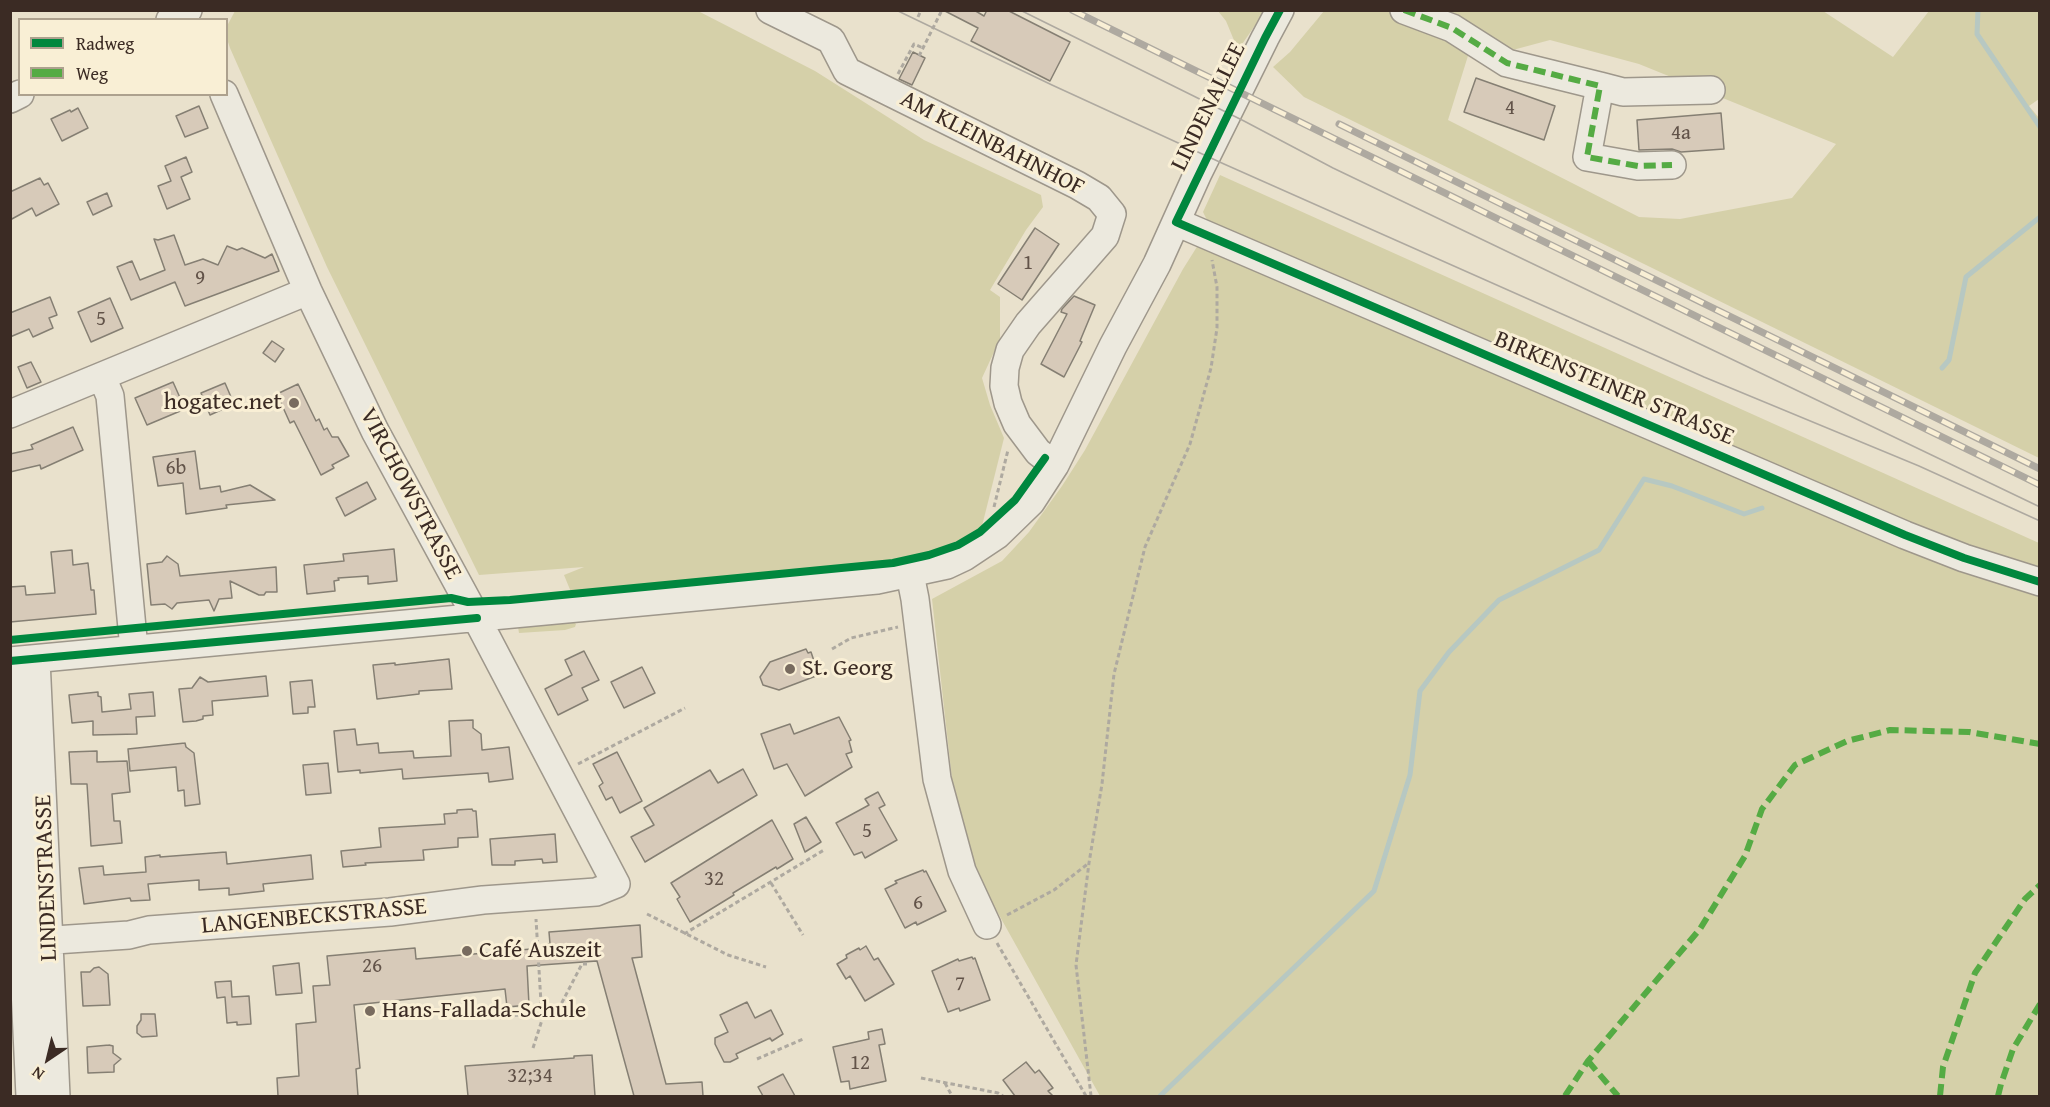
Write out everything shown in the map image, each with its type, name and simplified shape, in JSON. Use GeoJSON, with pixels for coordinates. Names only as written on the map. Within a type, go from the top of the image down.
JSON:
{"type":"FeatureCollection","features":[{"type":"Feature","properties":{"kind":"street"},"geometry":{"type":"LineString","coordinates":[[174,18],[188,10]]}},
{"type":"Feature","properties":{"kind":"street","name":"AM KLEINBAHNHOF"},"geometry":{"type":"LineString","coordinates":[[770,10],[831,40],[848,71],[1077,184],[1099,198],[1112,214],[1105,236],[1028,324],[1010,350],[1005,368],[1004,386],[1008,404],[1017,424],[1038,452],[1054,465]]}},
{"type":"Feature","properties":{"kind":"street","name":"LINDENALLEE"},"geometry":{"type":"LineString","coordinates":[[19,662],[134,649],[865,581],[910,574],[947,565],[964,557],[997,535],[1031,502],[1054,465],[1157,264],[1280,10]]}},
{"type":"Feature","properties":{"kind":"street"},"geometry":{"type":"LineString","coordinates":[[1404,10],[1452,28],[1507,63],[1623,92],[1711,90]]}},
{"type":"Feature","properties":{"kind":"street"},"geometry":{"type":"LineString","coordinates":[[1600,86],[1587,157],[1638,166],[1672,165]]}},
{"type":"Feature","properties":{"kind":"street","name":"VIRCHOWSTRASSE"},"geometry":{"type":"LineString","coordinates":[[225,96],[308,291],[375,431],[477,618],[616,884]]}},
{"type":"Feature","properties":{"kind":"street","name":"BIRKENSTEINER STRASSE"},"geometry":{"type":"LineString","coordinates":[[1176,222],[1905,535],[1964,558],[2040,582]]}},
{"type":"Feature","properties":{"kind":"street"},"geometry":{"type":"LineString","coordinates":[[10,414],[308,291]]}},
{"type":"Feature","properties":{"kind":"street"},"geometry":{"type":"LineString","coordinates":[[102,376],[111,396],[134,649]]}},
{"type":"Feature","properties":{"kind":"street"},"geometry":{"type":"LineString","coordinates":[[910,574],[937,779],[962,871],[987,925]]}},
{"type":"Feature","properties":{"kind":"street","name":"LINDENSTRASSE"},"geometry":{"type":"LineString","coordinates":[[19,662],[28,942],[30,1096]]}},
{"type":"Feature","properties":{"kind":"street","name":"LANGENBECKSTRASSE"},"geometry":{"type":"LineString","coordinates":[[28,942],[129,935],[148,930],[390,912],[483,900],[596,892],[616,884]]}},
{"type":"Feature","properties":{"kind":"street","name":"LINDENSTRASSE"},"geometry":{"type":"LineString","coordinates":[[28,942],[56,1096]]}},
{"type":"Feature","properties":{"kind":"path"},"geometry":{"type":"LineString","coordinates":[[918,16],[921,10]]}},
{"type":"Feature","properties":{"kind":"path"},"geometry":{"type":"LineString","coordinates":[[919,56],[942,10]]}},
{"type":"Feature","properties":{"kind":"path"},"geometry":{"type":"LineString","coordinates":[[889,92],[914,44],[923,48]]}},
{"type":"Feature","properties":{"kind":"path"},"geometry":{"type":"LineString","coordinates":[[1088,1096],[1076,965],[1102,784],[1114,674],[1145,547],[1190,444],[1211,368],[1217,328],[1217,287],[1210,254]]}},
{"type":"Feature","properties":{"kind":"path"},"geometry":{"type":"LineString","coordinates":[[993,513],[1010,440],[1017,424]]}},
{"type":"Feature","properties":{"kind":"path"},"geometry":{"type":"LineString","coordinates":[[832,649],[851,638],[918,623]]}},
{"type":"Feature","properties":{"kind":"path"},"geometry":{"type":"LineString","coordinates":[[558,774],[685,708]]}},
{"type":"Feature","properties":{"kind":"path"},"geometry":{"type":"LineString","coordinates":[[684,934],[824,850]]}},
{"type":"Feature","properties":{"kind":"path"},"geometry":{"type":"LineString","coordinates":[[1088,1096],[987,925],[1054,890],[1089,863]]}},
{"type":"Feature","properties":{"kind":"path"},"geometry":{"type":"LineString","coordinates":[[771,883],[803,935]]}},
{"type":"Feature","properties":{"kind":"path"},"geometry":{"type":"LineString","coordinates":[[533,1048],[542,1020],[534,896]]}},
{"type":"Feature","properties":{"kind":"path"},"geometry":{"type":"LineString","coordinates":[[646,914],[728,955],[766,967]]}},
{"type":"Feature","properties":{"kind":"path"},"geometry":{"type":"LineString","coordinates":[[436,1012],[492,1006],[505,1016],[557,1012],[582,964],[587,964]]}},
{"type":"Feature","properties":{"kind":"path"},"geometry":{"type":"LineString","coordinates":[[757,1059],[803,1039]]}},
{"type":"Feature","properties":{"kind":"path"},"geometry":{"type":"LineString","coordinates":[[921,1078],[998,1093],[1003,1096]]}},
{"type":"Feature","properties":{"kind":"path"},"geometry":{"type":"LineString","coordinates":[[945,1083],[952,1096]]}},
{"type":"Feature","properties":{"kind":"shaded area"},"geometry":{"type":"Polygon","coordinates":[[[235,11],[698,11],[815,71],[924,140],[1041,195],[1043,207],[1026,230],[990,290],[1000,297],[1000,339],[982,378],[1004,438],[981,530],[962,546],[917,562],[836,571],[571,592],[564,575],[584,567],[479,575],[327,267],[230,48],[228,24],[235,11]]]}},
{"type":"Feature","properties":{"kind":"shaded area"},"geometry":{"type":"Polygon","coordinates":[[[1218,11],[1265,11],[1238,50],[1226,21],[1218,11]]]}},
{"type":"Feature","properties":{"kind":"shaded area"},"geometry":{"type":"Polygon","coordinates":[[[1324,11],[1823,11],[1893,57],[1929,11],[2039,11],[2039,99],[2029,106],[2040,119],[2039,458],[1304,97],[1273,67],[1290,52],[1324,11]],[[1476,30],[1448,120],[1639,217],[1680,219],[1792,198],[1836,144],[1639,64],[1550,40],[1509,51],[1476,30]]]}},
{"type":"Feature","properties":{"kind":"shaded area"},"geometry":{"type":"Polygon","coordinates":[[[1220,175],[2039,543],[2039,1096],[1100,1096],[979,879],[954,797],[932,599],[1002,561],[1029,532],[1062,486],[1085,450],[1183,269],[1210,226],[1203,212],[1220,175]]]}},
{"type":"Feature","properties":{"kind":"shaded area"},"geometry":{"type":"Polygon","coordinates":[[[568,619],[576,624],[575,627],[565,630],[519,633],[518,627],[568,619]]]}},
{"type":"Feature","properties":{"kind":"building"},"geometry":{"type":"Polygon","coordinates":[[[943,10],[974,10],[984,16],[987,10],[1007,10],[1070,42],[1050,81],[971,41],[978,28],[943,10]]]}},
{"type":"Feature","properties":{"kind":"building"},"geometry":{"type":"Polygon","coordinates":[[[913,52],[925,58],[912,85],[899,79],[913,52]]]}},
{"type":"Feature","properties":{"kind":"building"},"geometry":{"type":"Polygon","coordinates":[[[1476,78],[1555,106],[1544,140],[1464,112],[1476,78]]]}},
{"type":"Feature","properties":{"kind":"building"},"geometry":{"type":"Polygon","coordinates":[[[199,106],[208,128],[185,137],[176,116],[199,106]]]}},
{"type":"Feature","properties":{"kind":"building"},"geometry":{"type":"Polygon","coordinates":[[[78,108],[88,128],[62,141],[51,119],[78,108]]]}},
{"type":"Feature","properties":{"kind":"building"},"geometry":{"type":"Polygon","coordinates":[[[1721,113],[1724,149],[1681,152],[1672,149],[1639,150],[1637,120],[1721,113]]]}},
{"type":"Feature","properties":{"kind":"building"},"geometry":{"type":"Polygon","coordinates":[[[186,157],[192,172],[181,177],[190,199],[167,209],[158,186],[171,181],[165,166],[186,157]]]}},
{"type":"Feature","properties":{"kind":"building"},"geometry":{"type":"Polygon","coordinates":[[[40,178],[44,185],[48,183],[59,204],[36,216],[32,208],[10,220],[10,192],[40,178]]]}},
{"type":"Feature","properties":{"kind":"building"},"geometry":{"type":"Polygon","coordinates":[[[107,193],[112,206],[93,215],[87,202],[107,193]]]}},
{"type":"Feature","properties":{"kind":"building"},"geometry":{"type":"Polygon","coordinates":[[[1035,228],[1059,244],[1022,300],[998,284],[1035,228]]]}},
{"type":"Feature","properties":{"kind":"building"},"geometry":{"type":"Polygon","coordinates":[[[174,235],[185,265],[203,259],[218,265],[227,246],[237,250],[242,248],[265,258],[272,254],[279,271],[185,306],[175,282],[131,300],[117,267],[132,261],[140,280],[165,270],[154,239],[174,235]]]}},
{"type":"Feature","properties":{"kind":"building"},"geometry":{"type":"Polygon","coordinates":[[[1074,296],[1095,305],[1080,341],[1082,342],[1064,377],[1041,364],[1067,314],[1061,312],[1062,309],[1074,296]]]}},
{"type":"Feature","properties":{"kind":"building"},"geometry":{"type":"Polygon","coordinates":[[[50,297],[57,315],[49,318],[53,328],[33,337],[29,329],[10,337],[10,313],[50,297]]]}},
{"type":"Feature","properties":{"kind":"building"},"geometry":{"type":"Polygon","coordinates":[[[110,298],[123,328],[91,342],[78,312],[110,298]]]}},
{"type":"Feature","properties":{"kind":"building"},"geometry":{"type":"Polygon","coordinates":[[[272,341],[284,349],[275,362],[263,353],[272,341]]]}},
{"type":"Feature","properties":{"kind":"building"},"geometry":{"type":"Polygon","coordinates":[[[31,362],[41,382],[27,388],[18,367],[31,362]]]}},
{"type":"Feature","properties":{"kind":"building"},"geometry":{"type":"Polygon","coordinates":[[[173,382],[185,409],[147,425],[135,398],[173,382]]]}},
{"type":"Feature","properties":{"kind":"building"},"geometry":{"type":"Polygon","coordinates":[[[225,383],[234,404],[210,415],[201,393],[225,383]]]}},
{"type":"Feature","properties":{"kind":"building"},"geometry":{"type":"Polygon","coordinates":[[[298,384],[316,421],[319,419],[324,430],[327,428],[332,437],[338,437],[349,456],[332,465],[334,468],[321,475],[294,421],[290,423],[277,394],[298,384]]]}},
{"type":"Feature","properties":{"kind":"building"},"geometry":{"type":"Polygon","coordinates":[[[73,427],[83,450],[41,469],[40,465],[10,472],[10,454],[33,449],[31,445],[73,427]]]}},
{"type":"Feature","properties":{"kind":"building"},"geometry":{"type":"Polygon","coordinates":[[[195,451],[200,489],[220,486],[221,492],[250,485],[275,500],[226,505],[227,508],[186,514],[183,483],[158,486],[153,457],[195,451]]]}},
{"type":"Feature","properties":{"kind":"building"},"geometry":{"type":"Polygon","coordinates":[[[367,482],[376,499],[345,516],[336,498],[367,482]]]}},
{"type":"Feature","properties":{"kind":"building"},"geometry":{"type":"Polygon","coordinates":[[[394,549],[397,581],[368,584],[368,576],[338,578],[339,580],[334,581],[335,591],[307,594],[304,565],[344,561],[343,554],[394,549]]]}},
{"type":"Feature","properties":{"kind":"building"},"geometry":{"type":"Polygon","coordinates":[[[72,550],[73,565],[88,563],[96,614],[10,622],[10,587],[25,586],[26,595],[55,593],[51,552],[72,550]]]}},
{"type":"Feature","properties":{"kind":"building"},"geometry":{"type":"Polygon","coordinates":[[[167,556],[178,564],[180,576],[276,567],[277,592],[266,592],[264,595],[259,595],[230,581],[232,598],[219,599],[214,611],[209,600],[177,603],[172,609],[165,604],[151,605],[147,564],[162,562],[167,556]]]}},
{"type":"Feature","properties":{"kind":"building","name":"St. Georg"},"geometry":{"type":"Polygon","coordinates":[[[806,649],[808,653],[811,652],[816,667],[812,668],[816,676],[779,690],[763,685],[760,677],[770,662],[806,649]]]}},
{"type":"Feature","properties":{"kind":"building"},"geometry":{"type":"Polygon","coordinates":[[[584,651],[599,680],[582,688],[588,700],[558,715],[545,689],[572,675],[565,660],[584,651]]]}},
{"type":"Feature","properties":{"kind":"building"},"geometry":{"type":"Polygon","coordinates":[[[449,659],[452,689],[419,691],[419,694],[377,699],[373,665],[449,659]]]}},
{"type":"Feature","properties":{"kind":"building"},"geometry":{"type":"Polygon","coordinates":[[[642,667],[655,693],[624,708],[611,682],[642,667]]]}},
{"type":"Feature","properties":{"kind":"building"},"geometry":{"type":"Polygon","coordinates":[[[266,676],[268,696],[212,701],[213,715],[203,716],[203,719],[196,721],[183,722],[179,689],[192,688],[200,677],[208,682],[266,676]]]}},
{"type":"Feature","properties":{"kind":"building"},"geometry":{"type":"Polygon","coordinates":[[[312,680],[315,707],[308,707],[308,713],[293,714],[290,682],[312,680]]]}},
{"type":"Feature","properties":{"kind":"building"},"geometry":{"type":"Polygon","coordinates":[[[98,692],[98,696],[101,697],[102,712],[131,709],[129,694],[153,692],[155,716],[136,717],[137,734],[93,735],[93,721],[72,723],[69,695],[98,692]]]}},
{"type":"Feature","properties":{"kind":"building"},"geometry":{"type":"Polygon","coordinates":[[[839,717],[851,740],[849,741],[852,752],[846,754],[852,767],[805,796],[787,764],[774,769],[761,734],[790,724],[794,734],[839,717]]]}},
{"type":"Feature","properties":{"kind":"building"},"geometry":{"type":"Polygon","coordinates":[[[473,720],[473,728],[481,734],[482,750],[509,747],[513,779],[489,782],[488,773],[403,779],[402,769],[360,773],[360,770],[338,772],[334,731],[355,729],[357,745],[378,743],[379,753],[413,751],[414,758],[451,756],[449,721],[473,720]]]}},
{"type":"Feature","properties":{"kind":"building"},"geometry":{"type":"Polygon","coordinates":[[[185,743],[186,747],[194,753],[200,804],[185,806],[184,790],[178,791],[176,767],[130,771],[128,749],[185,743]]]}},
{"type":"Feature","properties":{"kind":"building"},"geometry":{"type":"Polygon","coordinates":[[[97,751],[97,762],[127,761],[130,792],[112,794],[114,821],[120,821],[122,843],[91,846],[87,784],[71,784],[69,752],[97,751]]]}},
{"type":"Feature","properties":{"kind":"building"},"geometry":{"type":"Polygon","coordinates":[[[617,752],[642,801],[620,813],[612,797],[606,800],[599,786],[603,783],[593,764],[617,752]]]}},
{"type":"Feature","properties":{"kind":"building"},"geometry":{"type":"Polygon","coordinates":[[[328,763],[331,793],[306,795],[303,765],[328,763]]]}},
{"type":"Feature","properties":{"kind":"building"},"geometry":{"type":"Polygon","coordinates":[[[743,769],[757,795],[645,862],[631,837],[654,825],[644,808],[710,770],[718,783],[743,769]]]}},
{"type":"Feature","properties":{"kind":"building"},"geometry":{"type":"Polygon","coordinates":[[[878,792],[885,805],[879,808],[897,840],[865,858],[862,852],[854,855],[836,823],[869,805],[865,799],[878,792]]]}},
{"type":"Feature","properties":{"kind":"building"},"geometry":{"type":"Polygon","coordinates":[[[472,809],[476,811],[478,837],[458,838],[458,847],[423,850],[424,860],[365,863],[366,865],[343,867],[341,851],[381,847],[379,828],[445,824],[444,814],[472,809]]]}},
{"type":"Feature","properties":{"kind":"building"},"geometry":{"type":"Polygon","coordinates":[[[806,817],[821,842],[805,852],[794,824],[806,817]]]}},
{"type":"Feature","properties":{"kind":"building"},"geometry":{"type":"Polygon","coordinates":[[[772,820],[793,859],[733,893],[734,895],[690,922],[677,899],[680,897],[671,883],[772,820]]]}},
{"type":"Feature","properties":{"kind":"building"},"geometry":{"type":"Polygon","coordinates":[[[555,834],[557,862],[543,863],[542,859],[515,861],[515,865],[492,865],[490,839],[555,834]]]}},
{"type":"Feature","properties":{"kind":"building"},"geometry":{"type":"Polygon","coordinates":[[[226,852],[227,864],[311,855],[313,879],[263,884],[264,891],[229,895],[229,888],[199,890],[199,880],[148,884],[150,900],[131,901],[130,898],[84,904],[79,868],[103,866],[104,875],[146,872],[145,857],[226,852]]]}},
{"type":"Feature","properties":{"kind":"building"},"geometry":{"type":"Polygon","coordinates":[[[923,870],[926,871],[946,911],[917,925],[916,922],[905,928],[885,889],[897,883],[895,881],[923,870]]]}},
{"type":"Feature","properties":{"kind":"building"},"geometry":{"type":"Polygon","coordinates":[[[640,925],[642,957],[632,958],[666,1084],[702,1082],[703,1096],[634,1096],[597,961],[527,966],[529,1005],[507,1007],[505,989],[354,1005],[360,1068],[356,1069],[358,1096],[278,1096],[277,1078],[299,1076],[296,1024],[316,1022],[313,986],[330,985],[327,956],[415,948],[416,959],[543,948],[543,945],[550,944],[549,932],[640,925]]]}},
{"type":"Feature","properties":{"kind":"building"},"geometry":{"type":"Polygon","coordinates":[[[866,946],[874,960],[878,958],[894,984],[865,1001],[850,976],[846,979],[837,964],[847,958],[846,955],[866,946]]]}},
{"type":"Feature","properties":{"kind":"building"},"geometry":{"type":"Polygon","coordinates":[[[975,958],[990,1000],[960,1011],[959,1008],[948,1012],[932,971],[958,959],[959,961],[975,958]]]}},
{"type":"Feature","properties":{"kind":"building"},"geometry":{"type":"Polygon","coordinates":[[[299,963],[302,993],[276,995],[273,966],[299,963]]]}},
{"type":"Feature","properties":{"kind":"building"},"geometry":{"type":"Polygon","coordinates":[[[99,967],[108,974],[110,1005],[83,1006],[81,972],[90,972],[99,967]]]}},
{"type":"Feature","properties":{"kind":"building"},"geometry":{"type":"Polygon","coordinates":[[[231,981],[232,997],[249,996],[251,1024],[227,1023],[225,997],[217,998],[215,982],[231,981]]]}},
{"type":"Feature","properties":{"kind":"building"},"geometry":{"type":"Polygon","coordinates":[[[747,1002],[755,1018],[771,1010],[783,1034],[772,1041],[770,1038],[736,1054],[738,1058],[730,1062],[724,1062],[715,1044],[715,1038],[728,1032],[720,1015],[747,1002]]]}},
{"type":"Feature","properties":{"kind":"building"},"geometry":{"type":"Polygon","coordinates":[[[141,1014],[155,1014],[157,1036],[142,1037],[137,1033],[141,1014]]]}},
{"type":"Feature","properties":{"kind":"building"},"geometry":{"type":"Polygon","coordinates":[[[882,1029],[885,1044],[879,1045],[886,1081],[850,1089],[849,1081],[841,1082],[833,1047],[869,1039],[868,1032],[882,1029]]]}},
{"type":"Feature","properties":{"kind":"building"},"geometry":{"type":"Polygon","coordinates":[[[113,1046],[113,1053],[121,1059],[114,1065],[114,1072],[88,1073],[87,1047],[113,1046]]]}},
{"type":"Feature","properties":{"kind":"building"},"geometry":{"type":"Polygon","coordinates":[[[592,1055],[595,1096],[468,1096],[465,1066],[592,1055]]]}},
{"type":"Feature","properties":{"kind":"building"},"geometry":{"type":"Polygon","coordinates":[[[1026,1062],[1035,1073],[1039,1070],[1053,1088],[1048,1091],[1053,1096],[1015,1096],[1003,1080],[1026,1062]]]}},
{"type":"Feature","properties":{"kind":"building"},"geometry":{"type":"Polygon","coordinates":[[[783,1074],[795,1096],[763,1096],[758,1087],[783,1074]]]}},
{"type":"Feature","properties":{"kind":"waterway"},"geometry":{"type":"LineString","coordinates":[[1978,10],[1977,34],[2040,127]]}},
{"type":"Feature","properties":{"kind":"waterway"},"geometry":{"type":"LineString","coordinates":[[1942,368],[1949,360],[1966,277],[2040,217]]}},
{"type":"Feature","properties":{"kind":"waterway"},"geometry":{"type":"LineString","coordinates":[[1160,1096],[1374,891],[1410,775],[1420,691],[1449,652],[1499,600],[1599,550],[1644,479],[1672,486],[1744,514],[1762,508]]}},
{"type":"Feature","properties":{"kind":"tram line"},"geometry":{"type":"LineString","coordinates":[[896,10],[1224,164],[1704,377],[1919,466],[2040,521]]}},
{"type":"Feature","properties":{"kind":"tram line"},"geometry":{"type":"LineString","coordinates":[[1020,10],[1244,121],[1333,168],[2040,507]]}},
{"type":"Feature","properties":{"kind":"railway"},"geometry":{"type":"LineString","coordinates":[[1072,10],[2040,485]]}},
{"type":"Feature","properties":{"kind":"railway"},"geometry":{"type":"LineString","coordinates":[[1339,124],[2040,469]]}},
{"type":"Feature","properties":{"kind":"marked path"},"geometry":{"type":"LineString","coordinates":[[1404,10],[1452,28],[1507,63],[1600,86],[1587,157],[1638,166],[1672,165]]}},
{"type":"Feature","properties":{"kind":"marked path"},"geometry":{"type":"LineString","coordinates":[[1565,1096],[1588,1061],[1700,929],[1745,856],[1762,809],[1795,765],[1847,741],[1890,730],[1969,732],[2040,744]]}},
{"type":"Feature","properties":{"kind":"marked path"},"geometry":{"type":"LineString","coordinates":[[1940,1096],[1943,1067],[1975,973],[2025,899],[2040,885]]}},
{"type":"Feature","properties":{"kind":"marked path"},"geometry":{"type":"LineString","coordinates":[[1998,1096],[2013,1049],[2040,1004]]}},
{"type":"Feature","properties":{"kind":"marked path"},"geometry":{"type":"LineString","coordinates":[[1588,1061],[1618,1096]]}},
{"type":"Feature","properties":{"kind":"cycle path"},"geometry":{"type":"LineString","coordinates":[[1280,10],[1176,222],[1905,535],[1964,558],[2040,582]]}},
{"type":"Feature","properties":{"kind":"cycle path"},"geometry":{"type":"LineString","coordinates":[[10,640],[451,598],[468,602],[510,600],[893,563],[929,555],[958,545],[980,532],[1015,500],[1045,458]]}},
{"type":"Feature","properties":{"kind":"cycle path"},"geometry":{"type":"LineString","coordinates":[[10,661],[477,618]]}},
{"type":"Feature","properties":{"kind":"place","name":"hogatec.net"},"geometry":{"type":"Point","coordinates":[294,403]}},
{"type":"Feature","properties":{"kind":"place","name":"St. Georg"},"geometry":{"type":"Point","coordinates":[790,669]}},
{"type":"Feature","properties":{"kind":"place","name":"Café Auszeit"},"geometry":{"type":"Point","coordinates":[467,951]}},
{"type":"Feature","properties":{"kind":"place","name":"Hans-Fallada-Schule"},"geometry":{"type":"Point","coordinates":[370,1011]}}]}
